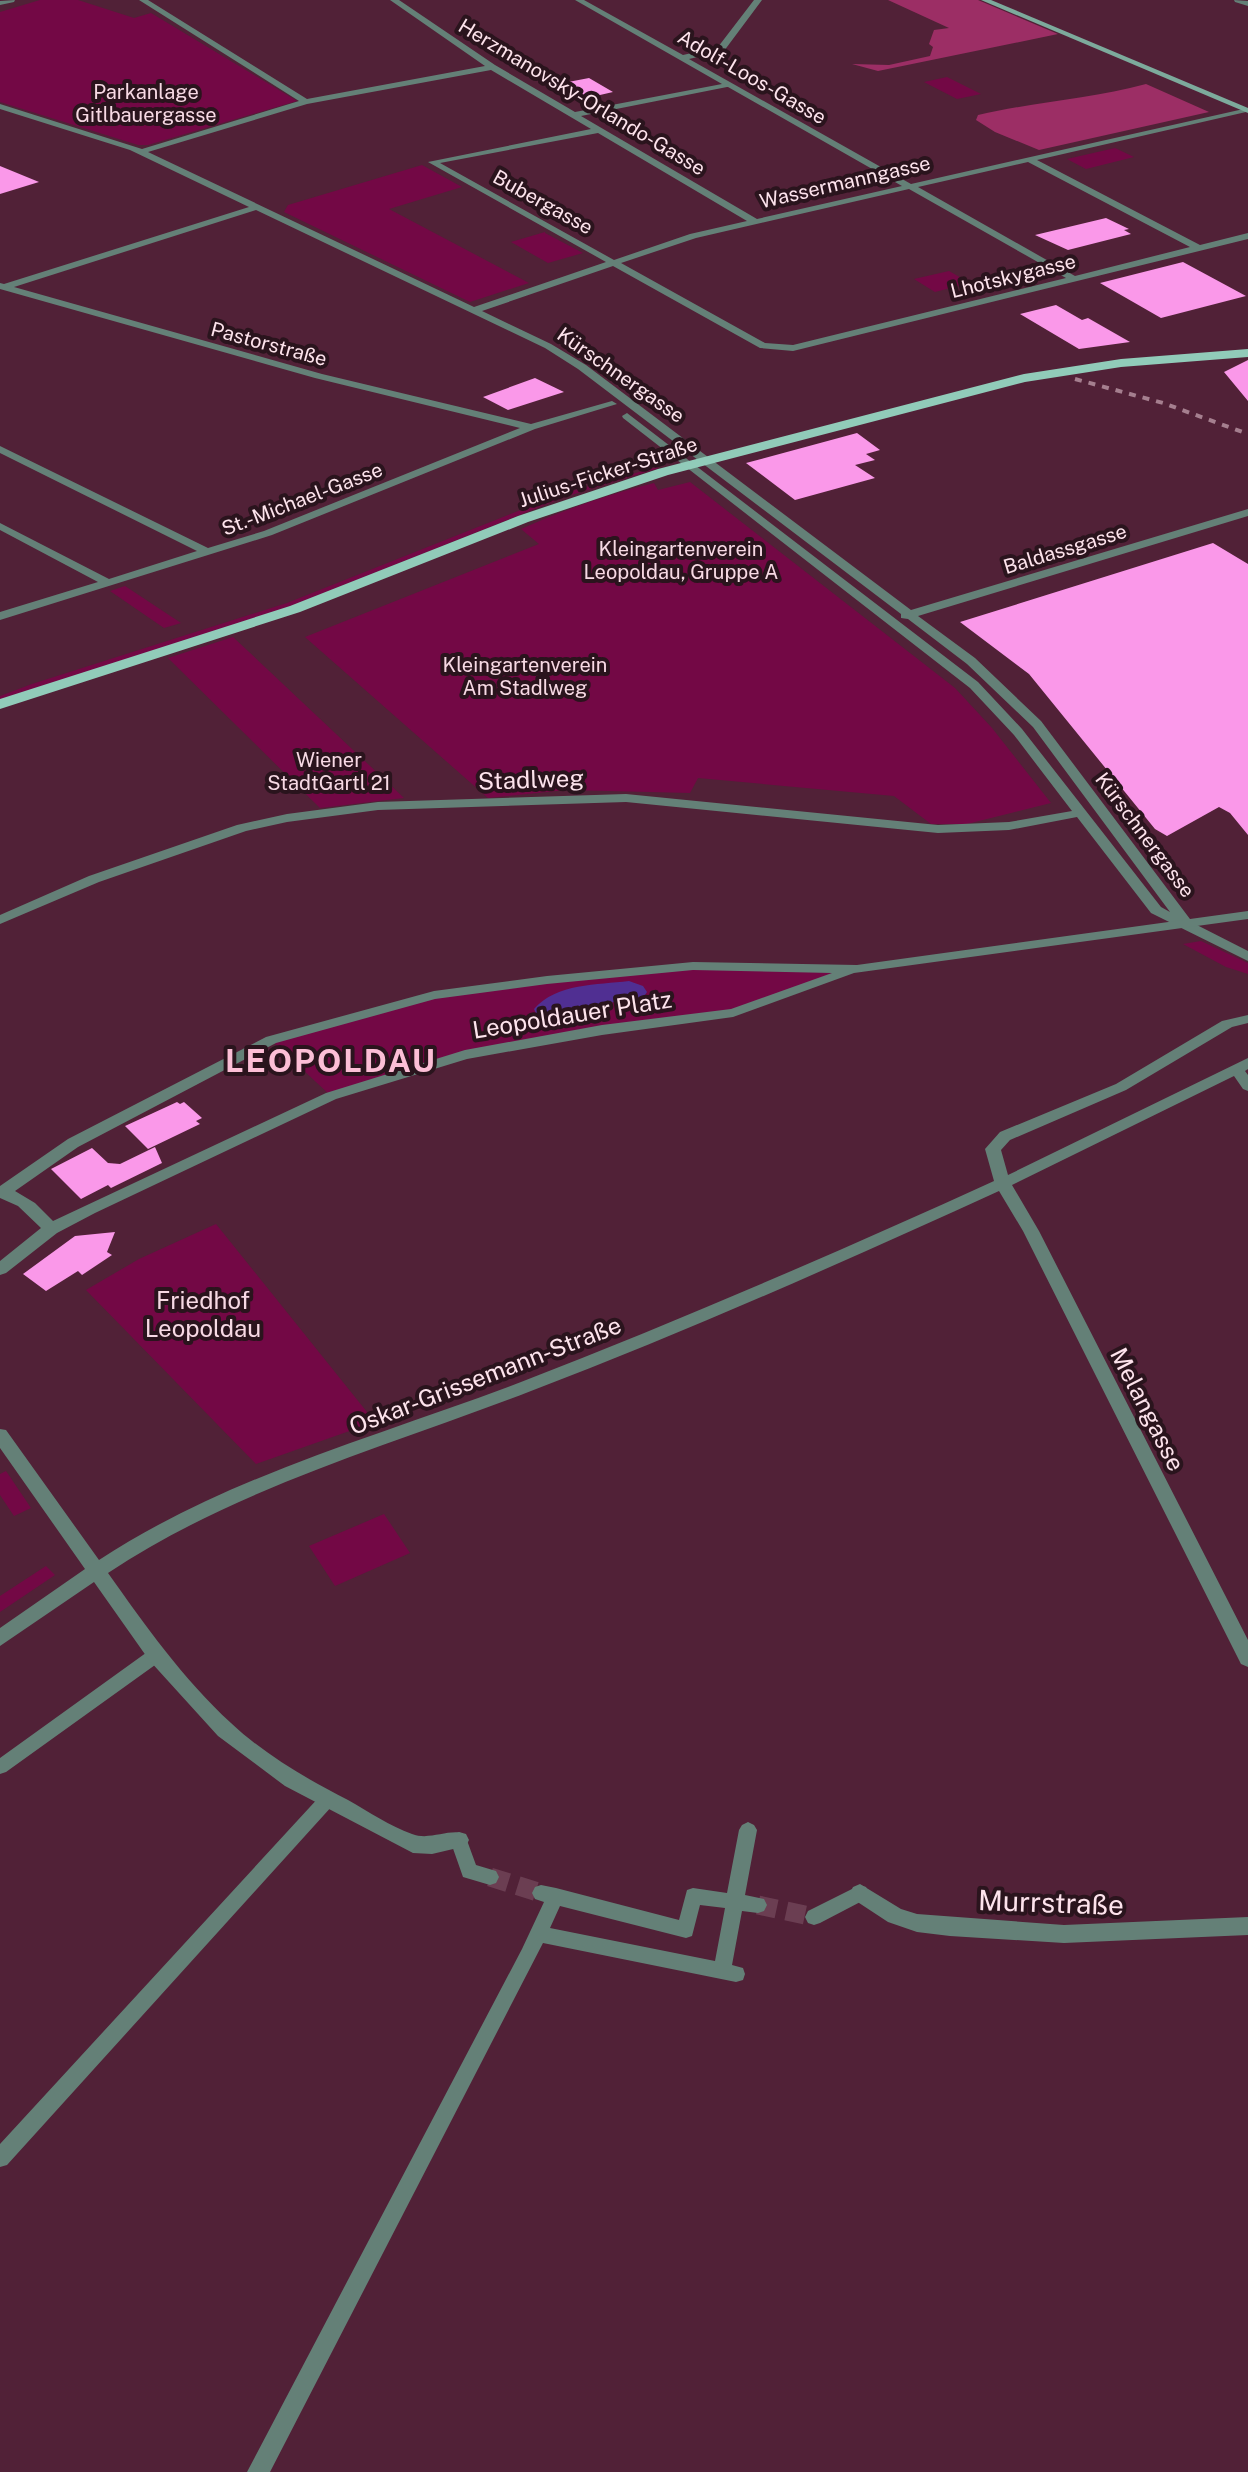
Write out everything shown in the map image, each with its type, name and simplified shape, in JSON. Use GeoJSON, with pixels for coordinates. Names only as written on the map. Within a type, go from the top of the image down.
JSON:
{"type":"FeatureCollection","features":[{"type":"Feature","properties":{"kind":"main road"},"geometry":{"type":"LineString","coordinates":[[985,0],[1247,110]]}},
{"type":"Feature","properties":{"kind":"main road","name":"Julius-Ficker-Straße"},"geometry":{"type":"LineString","coordinates":[[0,704],[295,609],[591,494],[699,459],[1023,368],[1112,355],[1248,345]]}},
{"type":"Feature","properties":{"kind":"main road","name":"Julius-Ficker-Straße"},"geometry":{"type":"LineString","coordinates":[[0,692],[284,600],[578,485],[678,456],[699,459],[1024,378],[1100,365],[1248,353]]}},
{"type":"Feature","properties":{"kind":"street"},"geometry":{"type":"LineString","coordinates":[[0,3],[11,0]]}},
{"type":"Feature","properties":{"kind":"street"},"geometry":{"type":"LineString","coordinates":[[143,0],[306,102]]}},
{"type":"Feature","properties":{"kind":"street","name":"Herzmanovsky-Orlando-Gasse"},"geometry":{"type":"LineString","coordinates":[[394,0],[492,67],[754,221]]}},
{"type":"Feature","properties":{"kind":"street","name":"Adolf-Loos-Gasse"},"geometry":{"type":"LineString","coordinates":[[579,0],[1074,279]]}},
{"type":"Feature","properties":{"kind":"street"},"geometry":{"type":"LineString","coordinates":[[682,58],[721,49],[758,0]]}},
{"type":"Feature","properties":{"kind":"street"},"geometry":{"type":"LineString","coordinates":[[1238,0],[1248,4]]}},
{"type":"Feature","properties":{"kind":"street"},"geometry":{"type":"LineString","coordinates":[[140,152],[306,102],[492,67]]}},
{"type":"Feature","properties":{"kind":"street"},"geometry":{"type":"LineString","coordinates":[[574,115],[727,85]]}},
{"type":"Feature","properties":{"kind":"street","name":"Kürschnergasse"},"geometry":{"type":"LineString","coordinates":[[0,106],[140,152],[286,224],[474,310],[582,367],[699,459],[989,700],[1018,732],[1156,910],[1187,925]]}},
{"type":"Feature","properties":{"kind":"street","name":"Wassermanngasse"},"geometry":{"type":"LineString","coordinates":[[459,316],[616,262],[754,221],[1247,110]]}},
{"type":"Feature","properties":{"kind":"street","name":"Bubergasse"},"geometry":{"type":"LineString","coordinates":[[598,130],[432,162],[763,346],[787,349]]}},
{"type":"Feature","properties":{"kind":"street"},"geometry":{"type":"LineString","coordinates":[[1029,159],[1198,248]]}},
{"type":"Feature","properties":{"kind":"street"},"geometry":{"type":"LineString","coordinates":[[1,287],[254,208]]}},
{"type":"Feature","properties":{"kind":"street","name":"Kürschnergasse"},"geometry":{"type":"LineString","coordinates":[[286,224],[318,246],[534,351],[574,374],[678,456]]}},
{"type":"Feature","properties":{"kind":"street","name":"Lhotskygasse"},"geometry":{"type":"LineString","coordinates":[[787,349],[1248,236]]}},
{"type":"Feature","properties":{"kind":"street","name":"Pastorstraße"},"geometry":{"type":"LineString","coordinates":[[1,287],[319,376],[531,427]]}},
{"type":"Feature","properties":{"kind":"street","name":"St.-Michael-Gasse"},"geometry":{"type":"LineString","coordinates":[[1,616],[209,553],[309,518],[531,427],[612,404]]}},
{"type":"Feature","properties":{"kind":"street"},"geometry":{"type":"LineString","coordinates":[[0,449],[209,553]]}},
{"type":"Feature","properties":{"kind":"street","name":"Kürschnergasse"},"geometry":{"type":"LineString","coordinates":[[699,459],[971,661],[1037,724],[1187,925]]}},
{"type":"Feature","properties":{"kind":"street","name":"Baldassgasse"},"geometry":{"type":"LineString","coordinates":[[893,621],[1248,512]]}},
{"type":"Feature","properties":{"kind":"street"},"geometry":{"type":"LineString","coordinates":[[0,526],[109,583]]}},
{"type":"Feature","properties":{"kind":"street","name":"Stadlweg"},"geometry":{"type":"LineString","coordinates":[[0,920],[94,879],[242,828],[287,818],[378,806],[626,798],[975,830],[1005,829],[1078,813]]}},
{"type":"Feature","properties":{"kind":"street","name":"Leopoldauer Platz"},"geometry":{"type":"LineString","coordinates":[[1,1192],[73,1143],[208,1070],[271,1040],[434,995],[693,966],[857,969],[1248,915]]}},
{"type":"Feature","properties":{"kind":"street"},"geometry":{"type":"LineString","coordinates":[[1187,925],[1248,957]]}},
{"type":"Feature","properties":{"kind":"street","name":"Leopoldauer Platz"},"geometry":{"type":"LineString","coordinates":[[0,1269],[51,1229],[331,1096],[465,1055],[602,1030],[733,1013],[857,969]]}},
{"type":"Feature","properties":{"kind":"street"},"geometry":{"type":"LineString","coordinates":[[1002,1182],[993,1149],[1005,1136],[1121,1087],[1227,1024],[1248,1019]]}},
{"type":"Feature","properties":{"kind":"street"},"geometry":{"type":"LineString","coordinates":[[1242,1066],[1248,1086]]}},
{"type":"Feature","properties":{"kind":"street","name":"Oskar-Grissemann-Straße"},"geometry":{"type":"LineString","coordinates":[[0,1638],[96,1573],[198,1512],[786,1282],[1242,1066]]}},
{"type":"Feature","properties":{"kind":"street","name":"Melangasse"},"geometry":{"type":"LineString","coordinates":[[1002,1182],[1031,1231],[1248,1659]]}},
{"type":"Feature","properties":{"kind":"street"},"geometry":{"type":"LineString","coordinates":[[1,1192],[17,1196],[51,1229]]}},
{"type":"Feature","properties":{"kind":"street"},"geometry":{"type":"LineString","coordinates":[[0,1435],[156,1655],[225,1730],[259,1757],[327,1800],[413,1844],[432,1845],[459,1840],[469,1871],[490,1877]]}},
{"type":"Feature","properties":{"kind":"street"},"geometry":{"type":"LineString","coordinates":[[0,1767],[156,1655]]}},
{"type":"Feature","properties":{"kind":"street"},"geometry":{"type":"LineString","coordinates":[[0,2158],[327,1800]]}},
{"type":"Feature","properties":{"kind":"street"},"geometry":{"type":"LineString","coordinates":[[532,1946],[729,1973],[734,1902],[748,1830]]}},
{"type":"Feature","properties":{"kind":"street"},"geometry":{"type":"LineString","coordinates":[[814,1917],[860,1893]]}},
{"type":"Feature","properties":{"kind":"street","name":"Murrstraße"},"geometry":{"type":"LineString","coordinates":[[860,1893],[895,1916],[917,1923],[950,1927],[1064,1934],[1248,1926]]}},
{"type":"Feature","properties":{"kind":"street"},"geometry":{"type":"LineString","coordinates":[[258,2472],[532,1946],[548,1895],[686,1930],[693,1896],[758,1905]]}},
{"type":"Feature","properties":{"kind":"green space","name":"Parkanlage Gitlbauergasse"},"geometry":{"type":"Polygon","coordinates":[[[40,0],[78,0],[134,18],[151,13],[297,101],[148,145],[138,145],[0,102],[0,12],[40,0]]]}},
{"type":"Feature","properties":{"kind":"green space"},"geometry":{"type":"Polygon","coordinates":[[[947,77],[981,94],[957,99],[924,82],[947,77]]]}},
{"type":"Feature","properties":{"kind":"green space"},"geometry":{"type":"Polygon","coordinates":[[[1115,148],[1134,157],[1086,169],[1067,159],[1115,148]]]}},
{"type":"Feature","properties":{"kind":"green space"},"geometry":{"type":"Polygon","coordinates":[[[422,165],[462,187],[389,209],[529,283],[470,302],[284,212],[288,205],[422,165]]]}},
{"type":"Feature","properties":{"kind":"green space"},"geometry":{"type":"Polygon","coordinates":[[[545,232],[583,253],[548,263],[511,242],[545,232]]]}},
{"type":"Feature","properties":{"kind":"green space"},"geometry":{"type":"Polygon","coordinates":[[[949,271],[970,283],[935,292],[914,279],[949,271]]]}},
{"type":"Feature","properties":{"kind":"green space"},"geometry":{"type":"Polygon","coordinates":[[[657,467],[565,497],[291,606],[0,701],[0,696],[32,684],[287,603],[561,494],[657,467]]]}},
{"type":"Feature","properties":{"kind":"green space"},"geometry":{"type":"Polygon","coordinates":[[[690,482],[955,688],[992,728],[1051,803],[967,824],[931,824],[894,796],[698,778],[690,793],[566,790],[488,798],[305,637],[539,544],[521,529],[553,515],[654,483],[658,490],[690,482]]]}},
{"type":"Feature","properties":{"kind":"green space"},"geometry":{"type":"Polygon","coordinates":[[[125,586],[181,623],[164,628],[110,591],[125,586]]]}},
{"type":"Feature","properties":{"kind":"green space","name":"Wiener StadtGartl 21"},"geometry":{"type":"Polygon","coordinates":[[[233,637],[404,798],[320,808],[168,658],[233,637]]]}},
{"type":"Feature","properties":{"kind":"green space"},"geometry":{"type":"Polygon","coordinates":[[[1201,941],[1248,963],[1248,974],[1226,967],[1183,944],[1201,941]]]}},
{"type":"Feature","properties":{"kind":"green space"},"geometry":{"type":"Polygon","coordinates":[[[693,966],[857,969],[733,1013],[465,1055],[331,1096],[271,1040],[434,995],[693,966]]]}},
{"type":"Feature","properties":{"kind":"green space","name":"Friedhof Leopoldau"},"geometry":{"type":"Polygon","coordinates":[[[216,1224],[375,1422],[256,1464],[86,1290],[139,1259],[216,1224]]]}},
{"type":"Feature","properties":{"kind":"green space"},"geometry":{"type":"Polygon","coordinates":[[[6,1471],[31,1508],[14,1516],[0,1495],[0,1474],[6,1471]]]}},
{"type":"Feature","properties":{"kind":"green space"},"geometry":{"type":"Polygon","coordinates":[[[384,1514],[410,1553],[335,1586],[309,1546],[384,1514]]]}},
{"type":"Feature","properties":{"kind":"green space"},"geometry":{"type":"Polygon","coordinates":[[[46,1566],[55,1575],[0,1612],[0,1596],[46,1566]]]}},
{"type":"Feature","properties":{"kind":"shaded area"},"geometry":{"type":"Polygon","coordinates":[[[888,0],[978,0],[1058,34],[878,71],[852,64],[889,65],[930,56],[933,47],[929,44],[934,30],[949,28],[888,0]]]}},
{"type":"Feature","properties":{"kind":"shaded area"},"geometry":{"type":"Polygon","coordinates":[[[1146,84],[1209,112],[1039,150],[995,132],[976,120],[978,115],[1146,84]]]}},
{"type":"Feature","properties":{"kind":"shaded area"},"geometry":{"type":"Polygon","coordinates":[[[629,981],[643,986],[647,992],[643,998],[599,1005],[561,1023],[539,1020],[534,1009],[543,1000],[566,990],[629,981]]]}},
{"type":"Feature","properties":{"kind":"building"},"geometry":{"type":"Polygon","coordinates":[[[589,78],[613,92],[587,98],[563,83],[589,78]]]}},
{"type":"Feature","properties":{"kind":"building"},"geometry":{"type":"Polygon","coordinates":[[[0,166],[39,182],[0,194],[0,166]]]}},
{"type":"Feature","properties":{"kind":"building"},"geometry":{"type":"Polygon","coordinates":[[[1106,218],[1129,229],[1124,230],[1131,234],[1068,250],[1035,235],[1106,218]]]}},
{"type":"Feature","properties":{"kind":"building"},"geometry":{"type":"Polygon","coordinates":[[[1183,262],[1246,296],[1161,318],[1100,283],[1183,262]]]}},
{"type":"Feature","properties":{"kind":"building"},"geometry":{"type":"Polygon","coordinates":[[[1056,305],[1082,320],[1088,318],[1130,342],[1079,349],[1020,314],[1056,305]]]}},
{"type":"Feature","properties":{"kind":"building"},"geometry":{"type":"Polygon","coordinates":[[[1248,360],[1248,401],[1224,372],[1248,360]]]}},
{"type":"Feature","properties":{"kind":"building"},"geometry":{"type":"Polygon","coordinates":[[[535,378],[564,392],[508,410],[483,397],[535,378]]]}},
{"type":"Feature","properties":{"kind":"building"},"geometry":{"type":"Polygon","coordinates":[[[857,433],[880,450],[866,454],[875,460],[855,465],[875,478],[795,500],[746,463],[857,433]]]}},
{"type":"Feature","properties":{"kind":"building"},"geometry":{"type":"Polygon","coordinates":[[[1213,543],[1248,564],[1248,835],[1230,813],[1219,807],[1167,836],[1155,829],[1029,674],[960,622],[1213,543]]]}},
{"type":"Feature","properties":{"kind":"building"},"geometry":{"type":"Polygon","coordinates":[[[177,1102],[184,1102],[202,1118],[196,1121],[200,1124],[148,1149],[125,1126],[177,1102]]]}},
{"type":"Feature","properties":{"kind":"building"},"geometry":{"type":"Polygon","coordinates":[[[155,1147],[162,1163],[81,1199],[51,1169],[92,1148],[108,1163],[120,1164],[155,1147]]]}},
{"type":"Feature","properties":{"kind":"building"},"geometry":{"type":"Polygon","coordinates":[[[115,1232],[107,1252],[112,1255],[82,1275],[78,1271],[46,1291],[23,1274],[75,1236],[115,1232]]]}},
{"type":"Feature","properties":{"kind":"tunnel"},"geometry":{"type":"LineString","coordinates":[[490,1877],[541,1893]]}},
{"type":"Feature","properties":{"kind":"tunnel"},"geometry":{"type":"LineString","coordinates":[[758,1905],[814,1917]]}},
{"type":"Feature","properties":{"kind":"railway"},"geometry":{"type":"LineString","coordinates":[[1075,379],[1163,403],[1248,434]]}},
{"type":"Feature","properties":{"kind":"district","name":"LEOPOLDAU"},"geometry":{"type":"Point","coordinates":[331,1060]}},
{"type":"Feature","properties":{"kind":"park label","name":"Kleingartenverein Leopoldau, Gruppe A"},"geometry":{"type":"Point","coordinates":[681,560]}},
{"type":"Feature","properties":{"kind":"park label","name":"Kleingartenverein Am Stadlweg"},"geometry":{"type":"Point","coordinates":[525,676]}}]}
